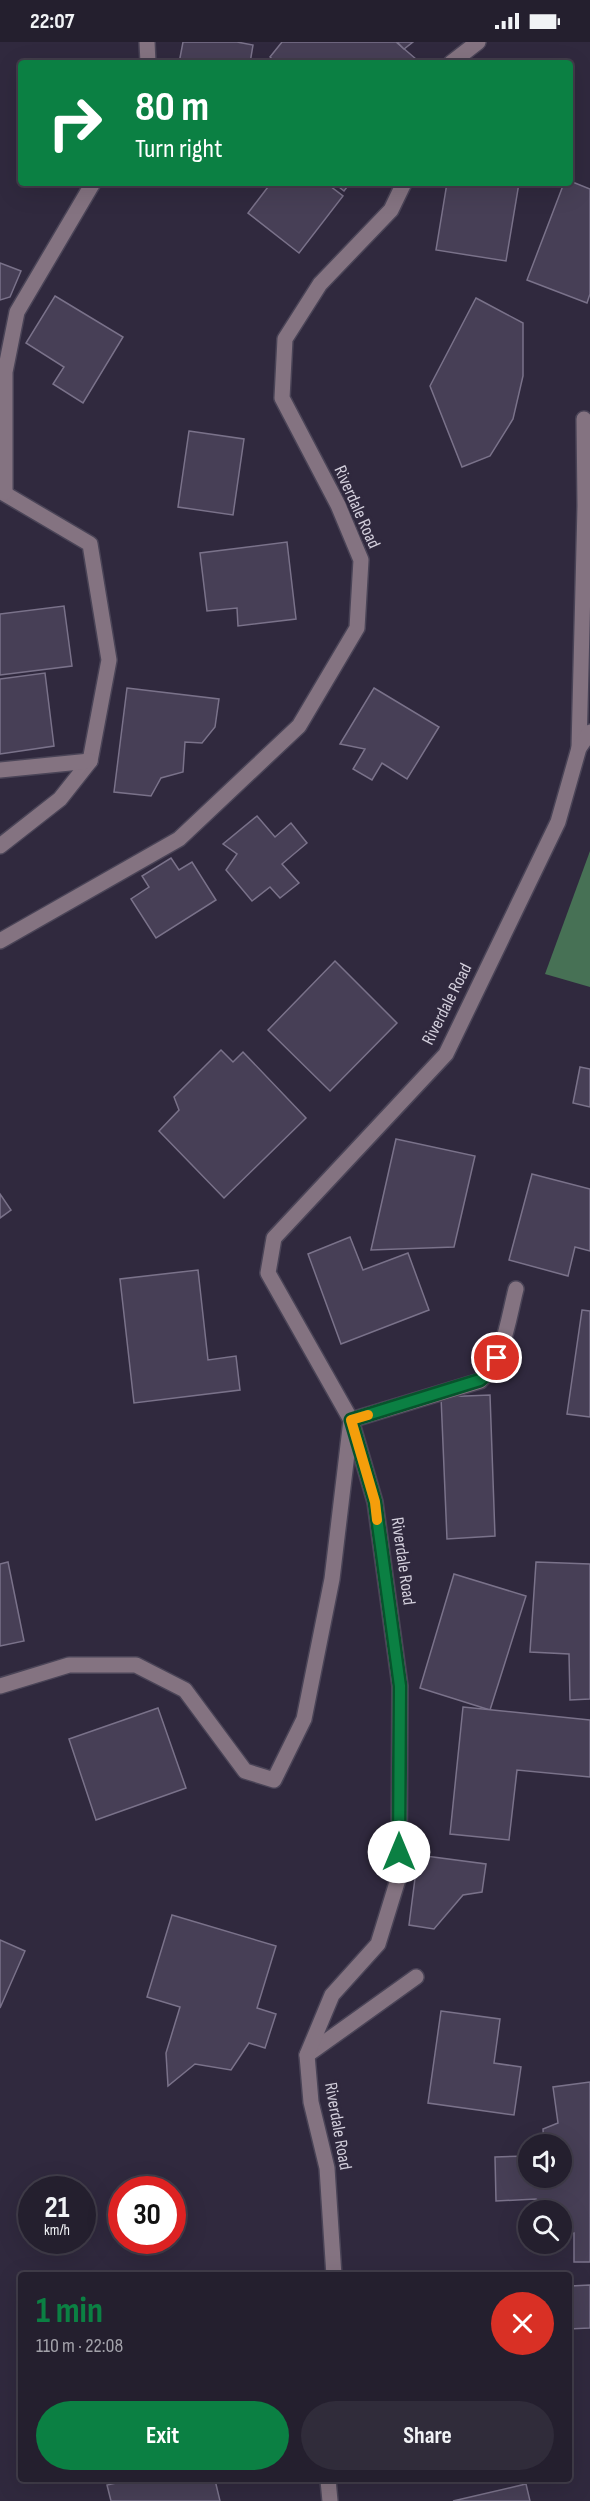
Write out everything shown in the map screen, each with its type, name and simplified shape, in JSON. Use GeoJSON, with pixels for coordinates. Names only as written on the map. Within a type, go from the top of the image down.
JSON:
{"type":"FeatureCollection","features":[{"type":"Feature","properties":{"kind":"street"},"geometry":{"type":"LineString","coordinates":[[147,42],[148,60]]}},
{"type":"Feature","properties":{"kind":"street"},"geometry":{"type":"LineString","coordinates":[[455,60],[478,42]]}},
{"type":"Feature","properties":{"kind":"street"},"geometry":{"type":"LineString","coordinates":[[0,846],[60,799],[90,761],[109,660],[90,544],[3,492],[5,372],[17,312],[91,186]]}},
{"type":"Feature","properties":{"kind":"street","name":"Riverdale Road"},"geometry":{"type":"LineString","coordinates":[[0,941],[179,839],[298,726],[357,628],[361,560],[338,505],[282,398],[285,339],[320,284],[391,210],[403,186]]}},
{"type":"Feature","properties":{"kind":"street"},"geometry":{"type":"LineString","coordinates":[[579,748],[585,506],[584,419]]}},
{"type":"Feature","properties":{"kind":"street","name":"Riverdale Road"},"geometry":{"type":"LineString","coordinates":[[334,2272],[327,2168],[310,2103],[307,2055],[332,1995],[378,1944],[399,1876],[400,1686],[375,1502],[351,1420],[268,1273],[274,1238],[446,1054],[558,822],[579,748],[590,732]]}},
{"type":"Feature","properties":{"kind":"street"},"geometry":{"type":"LineString","coordinates":[[0,770],[90,761]]}},
{"type":"Feature","properties":{"kind":"street"},"geometry":{"type":"LineString","coordinates":[[0,1686],[69,1665],[136,1665],[185,1690],[245,1771],[274,1780],[304,1719],[332,1579],[351,1420],[480,1380],[492,1370],[497,1358],[516,1289]]}},
{"type":"Feature","properties":{"kind":"street"},"geometry":{"type":"LineString","coordinates":[[307,2055],[416,1977]]}},
{"type":"Feature","properties":{"kind":"street"},"geometry":{"type":"LineString","coordinates":[[328,2482],[330,2501]]}},
{"type":"Feature","properties":{"kind":"green space"},"geometry":{"type":"Polygon","coordinates":[[[590,851],[590,987],[545,974],[590,851]]]}},
{"type":"Feature","properties":{"kind":"building"},"geometry":{"type":"Polygon","coordinates":[[[183,42],[237,42],[253,45],[250,60],[180,60],[183,42]]]}},
{"type":"Feature","properties":{"kind":"building"},"geometry":{"type":"Polygon","coordinates":[[[282,42],[396,42],[416,59],[274,60],[270,57],[282,42]]]}},
{"type":"Feature","properties":{"kind":"building"},"geometry":{"type":"Polygon","coordinates":[[[397,42],[413,42],[404,49],[397,42]]]}},
{"type":"Feature","properties":{"kind":"building"},"geometry":{"type":"Polygon","coordinates":[[[573,182],[590,189],[590,294],[587,303],[527,280],[563,186],[573,186],[573,182]]]}},
{"type":"Feature","properties":{"kind":"building"},"geometry":{"type":"Polygon","coordinates":[[[269,186],[330,186],[343,196],[299,253],[248,213],[269,186]]]}},
{"type":"Feature","properties":{"kind":"building"},"geometry":{"type":"Polygon","coordinates":[[[338,186],[348,186],[344,191],[338,186]]]}},
{"type":"Feature","properties":{"kind":"building"},"geometry":{"type":"Polygon","coordinates":[[[447,186],[518,186],[506,261],[436,250],[447,186]]]}},
{"type":"Feature","properties":{"kind":"building"},"geometry":{"type":"Polygon","coordinates":[[[0,263],[21,271],[10,297],[0,300],[0,263]]]}},
{"type":"Feature","properties":{"kind":"building"},"geometry":{"type":"Polygon","coordinates":[[[55,296],[123,337],[83,403],[53,384],[64,367],[26,343],[55,296]]]}},
{"type":"Feature","properties":{"kind":"building"},"geometry":{"type":"Polygon","coordinates":[[[476,298],[523,323],[523,376],[513,419],[490,456],[462,467],[430,386],[476,298]]]}},
{"type":"Feature","properties":{"kind":"building"},"geometry":{"type":"Polygon","coordinates":[[[189,431],[244,439],[233,515],[178,507],[189,431]]]}},
{"type":"Feature","properties":{"kind":"building"},"geometry":{"type":"Polygon","coordinates":[[[287,542],[296,619],[238,626],[237,608],[207,611],[200,553],[287,542]]]}},
{"type":"Feature","properties":{"kind":"building"},"geometry":{"type":"Polygon","coordinates":[[[64,606],[72,666],[0,675],[0,614],[64,606]]]}},
{"type":"Feature","properties":{"kind":"building"},"geometry":{"type":"Polygon","coordinates":[[[45,673],[54,746],[0,754],[0,679],[45,673]]]}},
{"type":"Feature","properties":{"kind":"building"},"geometry":{"type":"Polygon","coordinates":[[[127,688],[219,699],[215,727],[202,743],[185,742],[183,772],[161,778],[151,796],[114,792],[127,688]]]}},
{"type":"Feature","properties":{"kind":"building"},"geometry":{"type":"Polygon","coordinates":[[[374,688],[439,727],[407,779],[382,763],[372,780],[353,769],[365,749],[340,744],[374,688]]]}},
{"type":"Feature","properties":{"kind":"building"},"geometry":{"type":"Polygon","coordinates":[[[257,816],[275,837],[291,823],[307,843],[282,864],[299,883],[280,898],[270,887],[252,901],[226,870],[237,854],[223,844],[257,816]]]}},
{"type":"Feature","properties":{"kind":"building"},"geometry":{"type":"Polygon","coordinates":[[[171,858],[179,870],[192,862],[216,900],[156,938],[131,899],[149,887],[142,876],[171,858]]]}},
{"type":"Feature","properties":{"kind":"building"},"geometry":{"type":"Polygon","coordinates":[[[335,961],[397,1023],[330,1091],[268,1030],[335,961]]]}},
{"type":"Feature","properties":{"kind":"building"},"geometry":{"type":"Polygon","coordinates":[[[221,1050],[233,1062],[243,1052],[306,1118],[224,1198],[159,1131],[179,1110],[174,1097],[221,1050]]]}},
{"type":"Feature","properties":{"kind":"building"},"geometry":{"type":"Polygon","coordinates":[[[580,1067],[590,1069],[590,1107],[573,1103],[580,1067]]]}},
{"type":"Feature","properties":{"kind":"building"},"geometry":{"type":"Polygon","coordinates":[[[396,1139],[475,1156],[454,1247],[371,1250],[396,1139]]]}},
{"type":"Feature","properties":{"kind":"building"},"geometry":{"type":"Polygon","coordinates":[[[532,1174],[590,1189],[590,1251],[575,1247],[568,1276],[509,1260],[532,1174]]]}},
{"type":"Feature","properties":{"kind":"building"},"geometry":{"type":"Polygon","coordinates":[[[0,1194],[11,1210],[0,1218],[0,1194]]]}},
{"type":"Feature","properties":{"kind":"building"},"geometry":{"type":"Polygon","coordinates":[[[350,1237],[363,1270],[408,1253],[429,1310],[341,1344],[308,1254],[350,1237]]]}},
{"type":"Feature","properties":{"kind":"building"},"geometry":{"type":"Polygon","coordinates":[[[198,1270],[208,1360],[236,1356],[240,1390],[134,1403],[120,1279],[198,1270]]]}},
{"type":"Feature","properties":{"kind":"building"},"geometry":{"type":"Polygon","coordinates":[[[582,1310],[590,1311],[590,1417],[567,1414],[582,1310]]]}},
{"type":"Feature","properties":{"kind":"building"},"geometry":{"type":"Polygon","coordinates":[[[490,1395],[495,1536],[447,1539],[441,1397],[490,1395]]]}},
{"type":"Feature","properties":{"kind":"building"},"geometry":{"type":"Polygon","coordinates":[[[8,1562],[24,1641],[0,1646],[0,1564],[8,1562]]]}},
{"type":"Feature","properties":{"kind":"building"},"geometry":{"type":"Polygon","coordinates":[[[536,1562],[590,1564],[590,1699],[570,1700],[569,1654],[530,1652],[536,1562]]]}},
{"type":"Feature","properties":{"kind":"building"},"geometry":{"type":"Polygon","coordinates":[[[454,1574],[526,1596],[490,1710],[420,1688],[454,1574]]]}},
{"type":"Feature","properties":{"kind":"building"},"geometry":{"type":"Polygon","coordinates":[[[463,1707],[590,1720],[590,1777],[517,1770],[509,1840],[450,1834],[463,1707]]]}},
{"type":"Feature","properties":{"kind":"building"},"geometry":{"type":"Polygon","coordinates":[[[158,1708],[186,1788],[96,1820],[69,1739],[158,1708]]]}},
{"type":"Feature","properties":{"kind":"building"},"geometry":{"type":"Polygon","coordinates":[[[418,1855],[486,1864],[482,1892],[463,1895],[434,1929],[409,1925],[418,1855]]]}},
{"type":"Feature","properties":{"kind":"building"},"geometry":{"type":"Polygon","coordinates":[[[172,1915],[276,1946],[257,2008],[276,2014],[265,2048],[249,2043],[231,2070],[195,2064],[168,2086],[166,2053],[180,2007],[147,1997],[172,1915]]]}},
{"type":"Feature","properties":{"kind":"building"},"geometry":{"type":"Polygon","coordinates":[[[0,1940],[25,1951],[0,2008],[0,1940]]]}},
{"type":"Feature","properties":{"kind":"building"},"geometry":{"type":"Polygon","coordinates":[[[441,2011],[500,2019],[494,2063],[521,2067],[514,2115],[428,2103],[441,2011]]]}},
{"type":"Feature","properties":{"kind":"building"},"geometry":{"type":"Polygon","coordinates":[[[590,2082],[590,2262],[574,2262],[572,2200],[496,2201],[495,2157],[518,2156],[518,2188],[572,2188],[572,2134],[543,2134],[543,2129],[558,2123],[553,2087],[590,2082]]]}},
{"type":"Feature","properties":{"kind":"building"},"geometry":{"type":"Polygon","coordinates":[[[590,2285],[590,2328],[572,2329],[572,2286],[590,2285]]]}},
{"type":"Feature","properties":{"kind":"building"},"geometry":{"type":"Polygon","coordinates":[[[121,2482],[215,2482],[220,2501],[111,2501],[107,2485],[121,2482]]]}},
{"type":"Feature","properties":{"kind":"building"},"geometry":{"type":"Polygon","coordinates":[[[526,2484],[530,2501],[453,2501],[526,2484]]]}},
{"type":"Feature","properties":{"kind":"slow traffic"},"geometry":{"type":"LineString","coordinates":[[368,1415],[351,1420],[375,1502],[377,1520]]}},
{"type":"Feature","properties":{"kind":"route"},"geometry":{"type":"LineString","coordinates":[[399,1852],[400,1686],[375,1502],[351,1420],[480,1380],[492,1370],[497,1358]]}}]}
